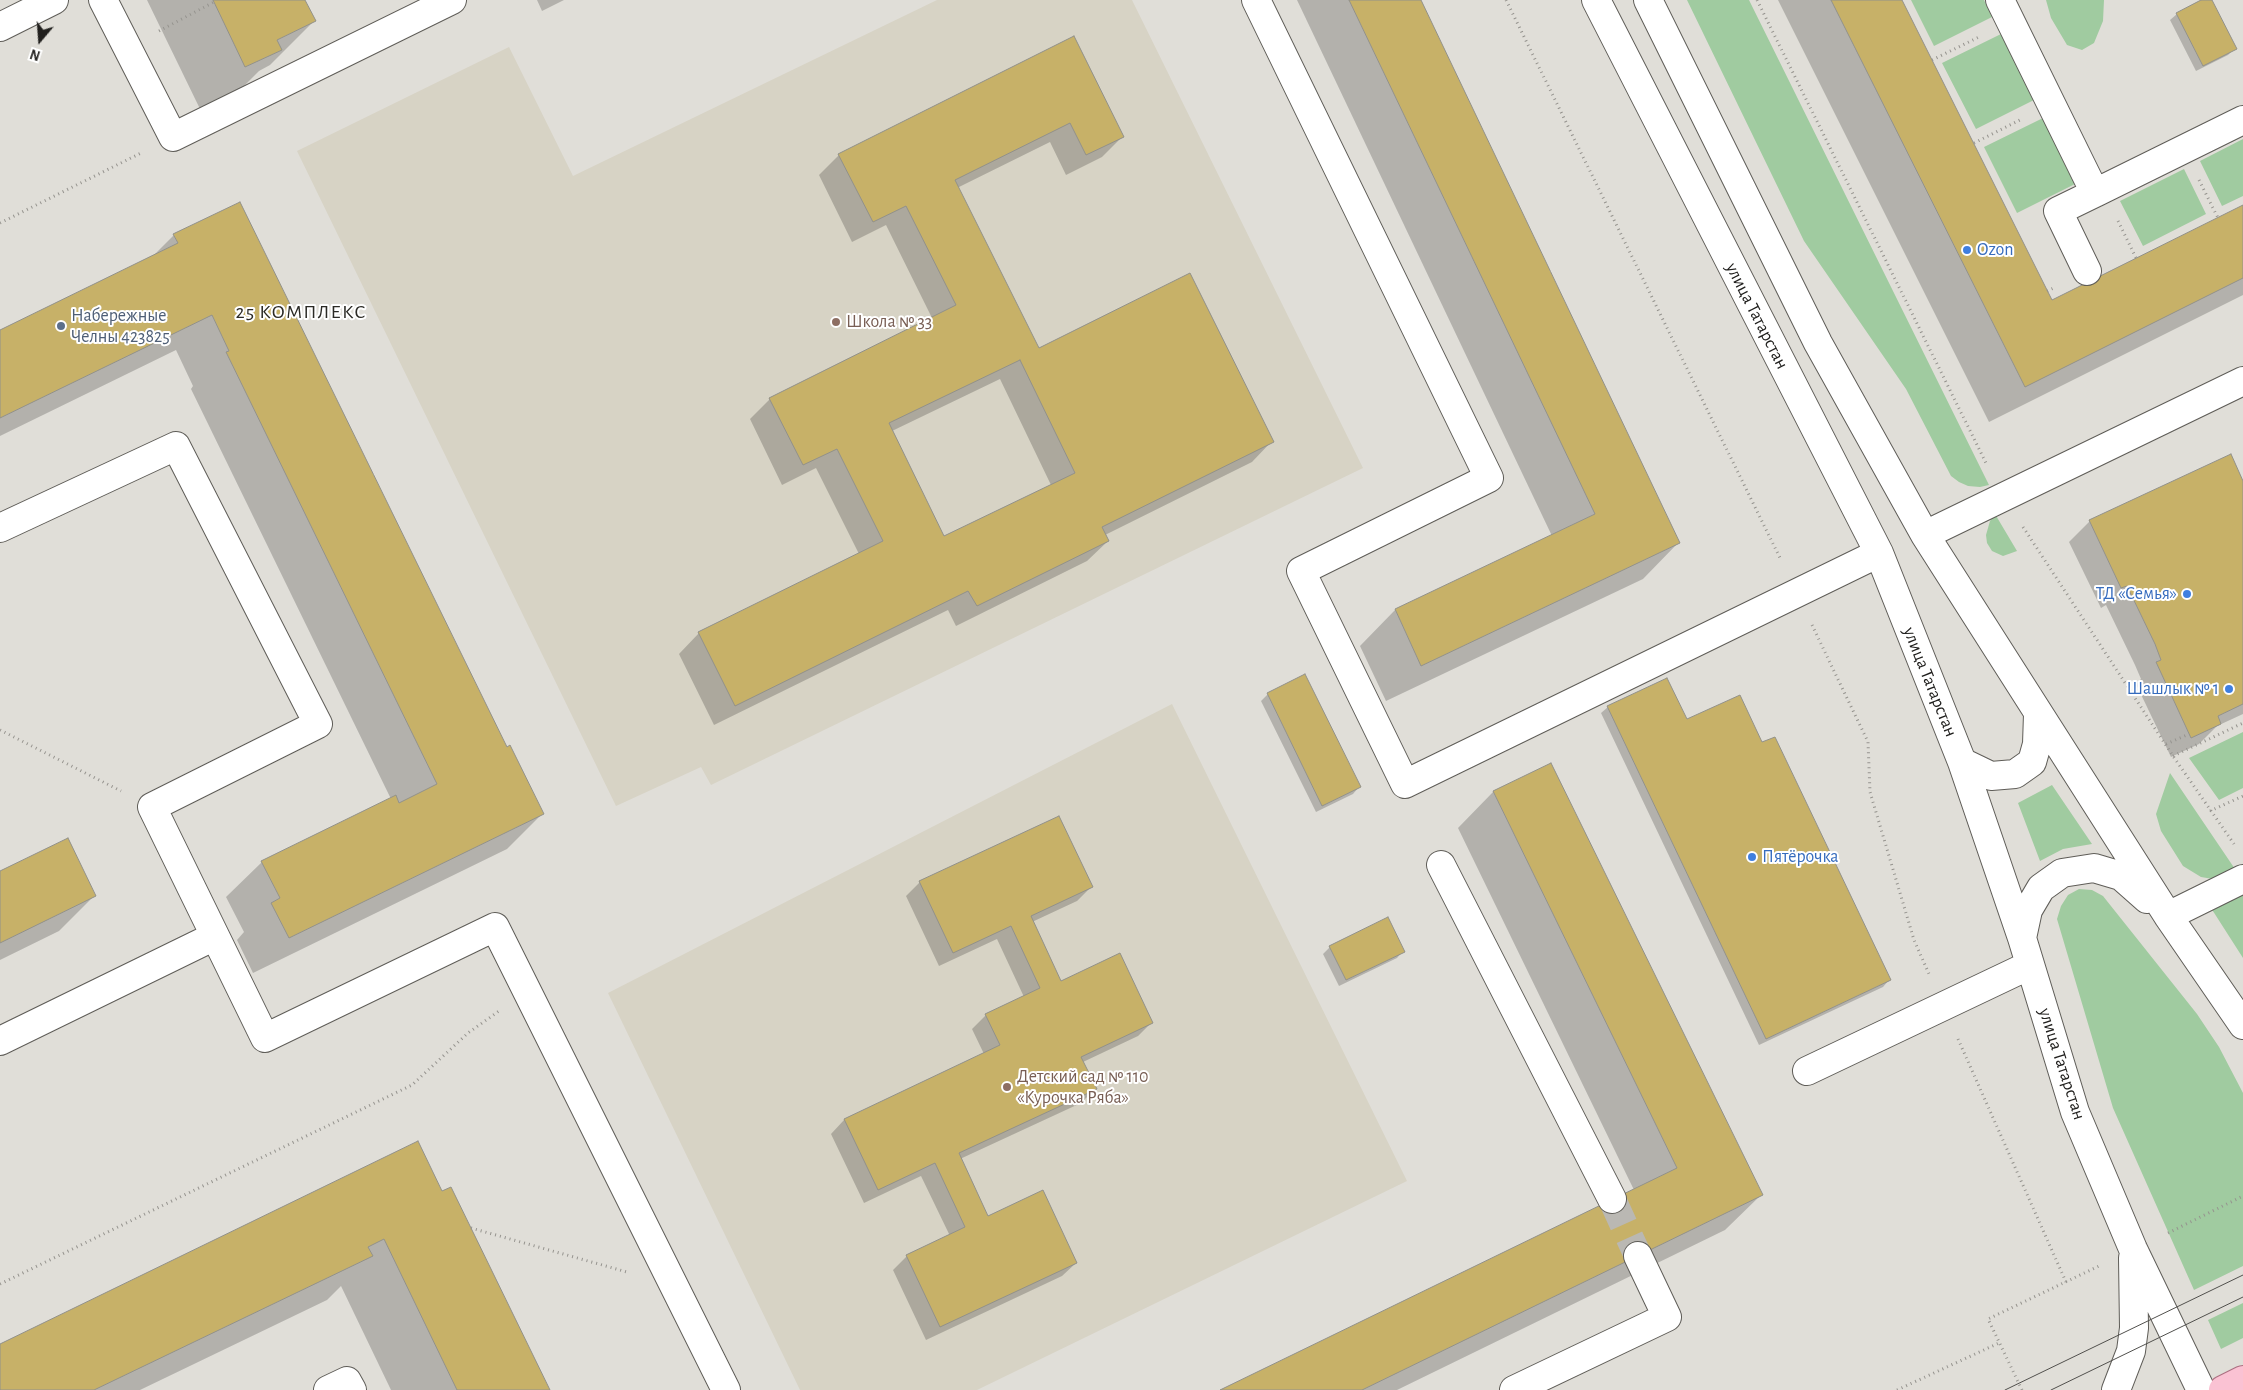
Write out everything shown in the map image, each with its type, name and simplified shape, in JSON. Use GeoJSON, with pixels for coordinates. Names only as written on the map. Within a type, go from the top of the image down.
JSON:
{"type":"FeatureCollection","features":[{"type":"Feature","properties":{"kind":"main road"},"geometry":{"type":"LineString","coordinates":[[2223,1390],[2243,1380]]}},
{"type":"Feature","properties":{"kind":"street"},"geometry":{"type":"LineString","coordinates":[[0,27],[54,0]]}},
{"type":"Feature","properties":{"kind":"street"},"geometry":{"type":"LineString","coordinates":[[104,0],[173,137],[452,0]]}},
{"type":"Feature","properties":{"kind":"street"},"geometry":{"type":"LineString","coordinates":[[1256,0],[1489,478],[1301,571],[1405,784],[1879,553]]}},
{"type":"Feature","properties":{"kind":"street","name":"улица Татарстан"},"geometry":{"type":"LineString","coordinates":[[1596,0],[1879,553],[1962,762],[2022,938],[2075,1112],[2133,1249],[2201,1390]]}},
{"type":"Feature","properties":{"kind":"street"},"geometry":{"type":"LineString","coordinates":[[1648,0],[1818,343],[1925,535],[2168,916],[2243,1025]]}},
{"type":"Feature","properties":{"kind":"street"},"geometry":{"type":"LineString","coordinates":[[2005,11],[2095,193]]}},
{"type":"Feature","properties":{"kind":"street"},"geometry":{"type":"LineString","coordinates":[[2087,271],[2058,211],[2243,120]]}},
{"type":"Feature","properties":{"kind":"street"},"geometry":{"type":"LineString","coordinates":[[1925,535],[2243,381]]}},
{"type":"Feature","properties":{"kind":"street"},"geometry":{"type":"LineString","coordinates":[[0,528],[176,446],[318,724],[152,807],[265,1038],[495,927],[726,1390]]}},
{"type":"Feature","properties":{"kind":"street"},"geometry":{"type":"LineString","coordinates":[[1962,762],[1991,776],[2014,774],[2032,762],[2038,744],[2038,714]]}},
{"type":"Feature","properties":{"kind":"street"},"geometry":{"type":"LineString","coordinates":[[1441,865],[1612,1199]]}},
{"type":"Feature","properties":{"kind":"street"},"geometry":{"type":"LineString","coordinates":[[2022,938],[2028,910],[2041,888],[2062,873],[2094,868],[2121,876],[2168,916]]}},
{"type":"Feature","properties":{"kind":"street"},"geometry":{"type":"LineString","coordinates":[[2168,916],[2243,879]]}},
{"type":"Feature","properties":{"kind":"street"},"geometry":{"type":"LineString","coordinates":[[0,1041],[215,936]]}},
{"type":"Feature","properties":{"kind":"street"},"geometry":{"type":"LineString","coordinates":[[1807,1072],[2030,965]]}},
{"type":"Feature","properties":{"kind":"street"},"geometry":{"type":"LineString","coordinates":[[2116,1390],[2131,1351],[2134,1328],[2133,1249]]}},
{"type":"Feature","properties":{"kind":"street"},"geometry":{"type":"LineString","coordinates":[[1514,1390],[1667,1317],[1638,1256]]}},
{"type":"Feature","properties":{"kind":"street"},"geometry":{"type":"LineString","coordinates":[[328,1390],[347,1381],[352,1390]]}},
{"type":"Feature","properties":{"kind":"path"},"geometry":{"type":"LineString","coordinates":[[1506,0],[1797,593],[1868,742],[1870,792],[1914,940],[2066,1282]]}},
{"type":"Feature","properties":{"kind":"path"},"geometry":{"type":"LineString","coordinates":[[1757,0],[1983,457]]}},
{"type":"Feature","properties":{"kind":"path"},"geometry":{"type":"LineString","coordinates":[[128,48],[214,2]]}},
{"type":"Feature","properties":{"kind":"path"},"geometry":{"type":"LineString","coordinates":[[1932,60],[2005,11]]}},
{"type":"Feature","properties":{"kind":"path"},"geometry":{"type":"LineString","coordinates":[[1974,144],[2052,105]]}},
{"type":"Feature","properties":{"kind":"path"},"geometry":{"type":"LineString","coordinates":[[0,222],[173,137]]}},
{"type":"Feature","properties":{"kind":"path"},"geometry":{"type":"LineString","coordinates":[[2028,535],[2173,756],[2238,849]]}},
{"type":"Feature","properties":{"kind":"path"},"geometry":{"type":"LineString","coordinates":[[2173,756],[2243,723]]}},
{"type":"Feature","properties":{"kind":"path"},"geometry":{"type":"LineString","coordinates":[[0,730],[152,807]]}},
{"type":"Feature","properties":{"kind":"path"},"geometry":{"type":"LineString","coordinates":[[2166,744],[2190,734]]}},
{"type":"Feature","properties":{"kind":"path"},"geometry":{"type":"LineString","coordinates":[[2210,811],[2243,796]]}},
{"type":"Feature","properties":{"kind":"path"},"geometry":{"type":"LineString","coordinates":[[0,1284],[412,1085],[468,1033],[527,992]]}},
{"type":"Feature","properties":{"kind":"path"},"geometry":{"type":"LineString","coordinates":[[2168,1232],[2243,1196]]}},
{"type":"Feature","properties":{"kind":"path"},"geometry":{"type":"LineString","coordinates":[[471,1228],[673,1285]]}},
{"type":"Feature","properties":{"kind":"path"},"geometry":{"type":"LineString","coordinates":[[2022,1390],[1988,1319],[2102,1264]]}},
{"type":"Feature","properties":{"kind":"path"},"geometry":{"type":"LineString","coordinates":[[1897,1390],[1999,1343]]}},
{"type":"Feature","properties":{"kind":"shaded area","name":"Школа № 33"},"geometry":{"type":"Polygon","coordinates":[[[937,0],[1132,0],[1363,468],[711,785],[701,767],[616,806],[297,151],[509,47],[573,176],[937,0]]]}},
{"type":"Feature","properties":{"kind":"shaded area","name":"Детский сад № 110 «Курочка Ряба»"},"geometry":{"type":"Polygon","coordinates":[[[1172,704],[1407,1181],[977,1390],[800,1390],[608,993],[1172,704]]]}},
{"type":"Feature","properties":{"kind":"green space"},"geometry":{"type":"Polygon","coordinates":[[[1687,0],[1749,0],[1989,485],[1980,487],[1968,486],[1951,476],[1906,389],[1804,241],[1687,0]]]}},
{"type":"Feature","properties":{"kind":"green space"},"geometry":{"type":"Polygon","coordinates":[[[1911,0],[1984,0],[1992,17],[1934,46],[1911,0]]]}},
{"type":"Feature","properties":{"kind":"green space"},"geometry":{"type":"Polygon","coordinates":[[[2046,0],[2104,0],[2103,21],[2094,43],[2082,50],[2067,45],[2051,18],[2046,0]]]}},
{"type":"Feature","properties":{"kind":"green space"},"geometry":{"type":"Polygon","coordinates":[[[2001,34],[2034,100],[1976,129],[1942,63],[2001,34]]]}},
{"type":"Feature","properties":{"kind":"green space"},"geometry":{"type":"Polygon","coordinates":[[[2043,118],[2075,184],[2017,213],[1984,147],[2043,118]]]}},
{"type":"Feature","properties":{"kind":"green space"},"geometry":{"type":"Polygon","coordinates":[[[2243,139],[2243,196],[2222,206],[2200,161],[2243,139]]]}},
{"type":"Feature","properties":{"kind":"green space"},"geometry":{"type":"Polygon","coordinates":[[[2184,169],[2206,214],[2143,246],[2120,201],[2184,169]]]}},
{"type":"Feature","properties":{"kind":"green space"},"geometry":{"type":"Polygon","coordinates":[[[1995,514],[2017,551],[2003,556],[1992,551],[1987,543],[1986,535],[1990,521],[1995,514]]]}},
{"type":"Feature","properties":{"kind":"green space"},"geometry":{"type":"Polygon","coordinates":[[[2243,732],[2243,788],[2219,800],[2189,758],[2243,732]]]}},
{"type":"Feature","properties":{"kind":"green space"},"geometry":{"type":"Polygon","coordinates":[[[2170,773],[2237,872],[2213,879],[2201,877],[2183,866],[2161,831],[2156,814],[2170,773]]]}},
{"type":"Feature","properties":{"kind":"green space"},"geometry":{"type":"Polygon","coordinates":[[[2052,785],[2092,844],[2063,849],[2040,861],[2018,803],[2052,785]]]}},
{"type":"Feature","properties":{"kind":"green space"},"geometry":{"type":"Polygon","coordinates":[[[2079,889],[2092,890],[2103,896],[2197,1014],[2219,1047],[2243,1093],[2243,1266],[2194,1290],[2113,1108],[2057,919],[2061,906],[2068,895],[2079,889]]]}},
{"type":"Feature","properties":{"kind":"green space"},"geometry":{"type":"Polygon","coordinates":[[[2243,893],[2243,958],[2211,908],[2243,893]]]}},
{"type":"Feature","properties":{"kind":"green space"},"geometry":{"type":"Polygon","coordinates":[[[2243,1303],[2243,1338],[2221,1349],[2208,1320],[2243,1303]]]}},
{"type":"Feature","properties":{"kind":"building"},"geometry":{"type":"Polygon","coordinates":[[[213,0],[305,0],[316,21],[277,40],[282,50],[245,67],[213,0]]]}},
{"type":"Feature","properties":{"kind":"building"},"geometry":{"type":"Polygon","coordinates":[[[1349,0],[1421,0],[1680,543],[1421,666],[1395,609],[1595,514],[1349,0]]]}},
{"type":"Feature","properties":{"kind":"building"},"geometry":{"type":"Polygon","coordinates":[[[1831,0],[1902,0],[2052,300],[2243,205],[2243,278],[2025,387],[1831,0]]]}},
{"type":"Feature","properties":{"kind":"building"},"geometry":{"type":"Polygon","coordinates":[[[2201,0],[2212,0],[2237,49],[2203,66],[2176,13],[2201,0]]]}},
{"type":"Feature","properties":{"kind":"building"},"geometry":{"type":"Polygon","coordinates":[[[1074,36],[1124,137],[1086,155],[1070,123],[955,180],[1039,348],[1190,273],[1274,442],[1102,527],[1109,541],[977,606],[968,591],[735,706],[698,632],[883,541],[837,449],[803,465],[769,398],[956,305],[906,206],[873,222],[838,154],[1074,36]],[[1020,360],[889,423],[944,536],[1075,473],[1020,360]]]}},
{"type":"Feature","properties":{"kind":"building"},"geometry":{"type":"Polygon","coordinates":[[[240,202],[507,747],[510,745],[544,814],[289,938],[271,903],[280,898],[261,861],[396,795],[399,803],[437,784],[226,352],[229,351],[212,315],[0,418],[0,330],[178,243],[173,234],[240,202]]]}},
{"type":"Feature","properties":{"kind":"building","name":"ТД «Семья»"},"geometry":{"type":"Polygon","coordinates":[[[2231,454],[2243,481],[2243,704],[2218,716],[2221,724],[2191,738],[2156,662],[2161,660],[2155,644],[2127,586],[2121,588],[2089,520],[2231,454]]]}},
{"type":"Feature","properties":{"kind":"building"},"geometry":{"type":"Polygon","coordinates":[[[1305,674],[1361,787],[1322,806],[1267,693],[1305,674]]]}},
{"type":"Feature","properties":{"kind":"building"},"geometry":{"type":"Polygon","coordinates":[[[1667,678],[1687,719],[1740,695],[1762,742],[1775,737],[1891,980],[1766,1039],[1607,706],[1667,678]]]}},
{"type":"Feature","properties":{"kind":"building"},"geometry":{"type":"Polygon","coordinates":[[[1551,763],[1763,1195],[1362,1390],[1220,1390],[1677,1168],[1493,791],[1551,763]]]}},
{"type":"Feature","properties":{"kind":"building"},"geometry":{"type":"Polygon","coordinates":[[[1059,816],[1093,887],[1031,916],[1061,981],[1120,953],[1153,1023],[1081,1057],[1097,1089],[959,1153],[988,1216],[1043,1190],[1077,1263],[940,1327],[906,1255],[965,1227],[935,1163],[878,1190],[844,1119],[1000,1045],[985,1014],[1040,988],[1011,926],[953,953],[919,881],[1059,816]]]}},
{"type":"Feature","properties":{"kind":"building"},"geometry":{"type":"Polygon","coordinates":[[[68,838],[96,896],[0,943],[0,871],[68,838]]]}},
{"type":"Feature","properties":{"kind":"building"},"geometry":{"type":"Polygon","coordinates":[[[1388,917],[1405,952],[1346,980],[1329,946],[1388,917]]]}},
{"type":"Feature","properties":{"kind":"building"},"geometry":{"type":"Polygon","coordinates":[[[418,1141],[442,1191],[451,1187],[550,1390],[457,1390],[384,1239],[368,1247],[373,1256],[94,1390],[0,1390],[0,1344],[418,1141]]]}},
{"type":"Feature","properties":{"kind":"tunnel"},"geometry":{"type":"LineString","coordinates":[[1612,1199],[1638,1256]]}},
{"type":"Feature","properties":{"kind":"tram line"},"geometry":{"type":"LineString","coordinates":[[2005,1390],[2243,1275]]}},
{"type":"Feature","properties":{"kind":"tram line"},"geometry":{"type":"LineString","coordinates":[[2051,1390],[2243,1297]]}},
{"type":"Feature","properties":{"kind":"place","name":"Ozon"},"geometry":{"type":"Point","coordinates":[1967,250]}},
{"type":"Feature","properties":{"kind":"place","name":"Школа № 33"},"geometry":{"type":"Point","coordinates":[836,322]}},
{"type":"Feature","properties":{"kind":"place","name":"Набережные Челны 423825"},"geometry":{"type":"Point","coordinates":[61,326]}},
{"type":"Feature","properties":{"kind":"place","name":"ТД «Семья»"},"geometry":{"type":"Point","coordinates":[2187,594]}},
{"type":"Feature","properties":{"kind":"place","name":"Шашлык № 1"},"geometry":{"type":"Point","coordinates":[2229,689]}},
{"type":"Feature","properties":{"kind":"place","name":"Пятёрочка"},"geometry":{"type":"Point","coordinates":[1752,857]}},
{"type":"Feature","properties":{"kind":"place","name":"Детский сад № 110 «Курочка Ряба»"},"geometry":{"type":"Point","coordinates":[1007,1087]}},
{"type":"Feature","properties":{"kind":"district","name":"25 КОМПЛЕКС"},"geometry":{"type":"Point","coordinates":[301,312]}}]}
